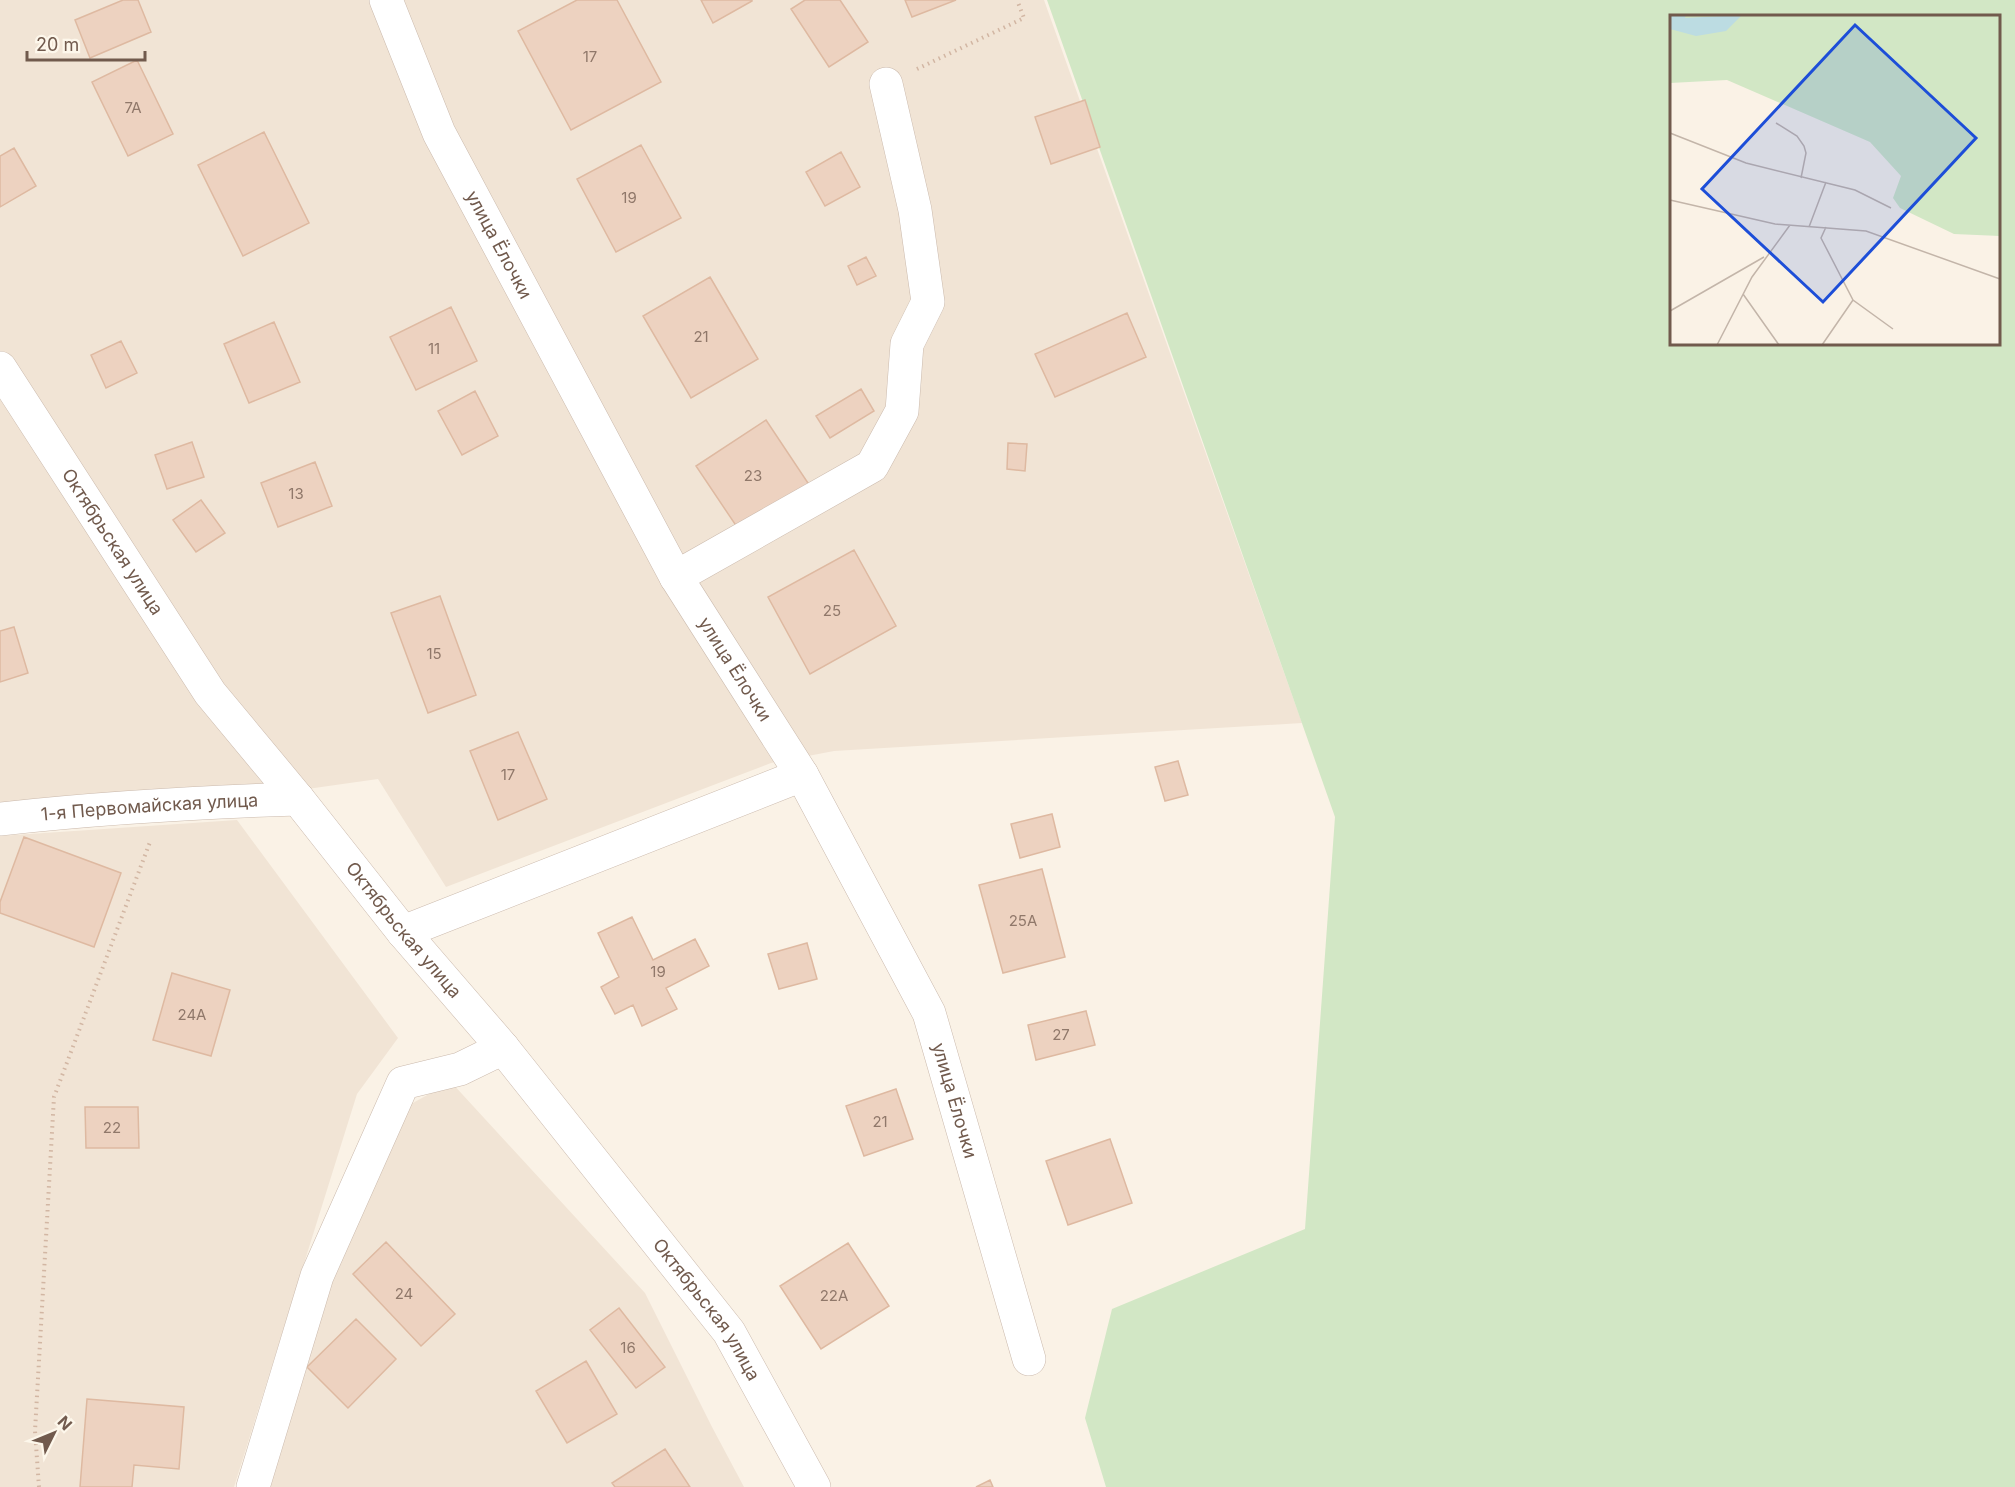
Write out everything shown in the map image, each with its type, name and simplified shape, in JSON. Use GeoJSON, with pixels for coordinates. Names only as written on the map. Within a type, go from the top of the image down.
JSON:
{"type":"FeatureCollection","features":[{"type":"Feature","properties":{"kind":"street","name":"улица Ёлочки"},"geometry":{"type":"LineString","coordinates":[[386,0],[439,133],[676,577],[802,775],[929,1013],[1029,1359]]}},
{"type":"Feature","properties":{"kind":"street"},"geometry":{"type":"LineString","coordinates":[[676,577],[872,466],[902,411],[907,344],[928,302],[915,210],[886,84]]}},
{"type":"Feature","properties":{"kind":"street","name":"Октябрьская улица"},"geometry":{"type":"LineString","coordinates":[[0,368],[210,693],[298,799],[403,932],[503,1048],[729,1332],[814,1487]]}},
{"type":"Feature","properties":{"kind":"street"},"geometry":{"type":"LineString","coordinates":[[403,932],[802,775]]}},
{"type":"Feature","properties":{"kind":"street","name":"1-я Первомайская улица"},"geometry":{"type":"LineString","coordinates":[[0,819],[74,811],[298,799]]}},
{"type":"Feature","properties":{"kind":"street"},"geometry":{"type":"LineString","coordinates":[[253,1487],[317,1276],[403,1083],[460,1069],[503,1048]]}},
{"type":"Feature","properties":{"kind":"path"},"geometry":{"type":"LineString","coordinates":[[886,84],[1024,18],[1017,0]]}},
{"type":"Feature","properties":{"kind":"path"},"geometry":{"type":"LineString","coordinates":[[39,1487],[35,1431],[54,1096],[164,805]]}},
{"type":"Feature","properties":{"kind":"shaded area"},"geometry":{"type":"Polygon","coordinates":[[[0,0],[1044,0],[1302,723],[834,751],[771,763],[446,887],[378,779],[0,832],[0,0]]]}},
{"type":"Feature","properties":{"kind":"shaded area"},"geometry":{"type":"Polygon","coordinates":[[[237,820],[398,1038],[357,1094],[234,1487],[0,1487],[0,836],[237,820]]]}},
{"type":"Feature","properties":{"kind":"shaded area"},"geometry":{"type":"Polygon","coordinates":[[[451,1082],[645,1293],[744,1487],[267,1487],[331,1280],[411,1104],[451,1082]]]}},
{"type":"Feature","properties":{"kind":"green space"},"geometry":{"type":"Polygon","coordinates":[[[1047,0],[2015,0],[2015,1487],[1106,1487],[1085,1418],[1112,1309],[1305,1229],[1335,817],[1047,0]]]}},
{"type":"Feature","properties":{"kind":"building"},"geometry":{"type":"Polygon","coordinates":[[[123,0],[138,0],[151,32],[90,58],[75,20],[123,0]]]}},
{"type":"Feature","properties":{"kind":"building"},"geometry":{"type":"Polygon","coordinates":[[[577,0],[617,0],[661,82],[571,130],[518,31],[577,0]]]}},
{"type":"Feature","properties":{"kind":"building"},"geometry":{"type":"Polygon","coordinates":[[[701,0],[752,0],[752,1],[713,23],[701,0]]]}},
{"type":"Feature","properties":{"kind":"building"},"geometry":{"type":"Polygon","coordinates":[[[805,0],[840,0],[868,42],[829,67],[791,9],[805,0]]]}},
{"type":"Feature","properties":{"kind":"building"},"geometry":{"type":"Polygon","coordinates":[[[905,0],[956,0],[912,17],[905,0]]]}},
{"type":"Feature","properties":{"kind":"building"},"geometry":{"type":"Polygon","coordinates":[[[137,60],[173,134],[128,156],[92,82],[137,60]]]}},
{"type":"Feature","properties":{"kind":"building"},"geometry":{"type":"Polygon","coordinates":[[[1085,100],[1100,147],[1051,164],[1035,117],[1085,100]]]}},
{"type":"Feature","properties":{"kind":"building"},"geometry":{"type":"Polygon","coordinates":[[[264,132],[309,223],[243,256],[198,165],[264,132]]]}},
{"type":"Feature","properties":{"kind":"building"},"geometry":{"type":"Polygon","coordinates":[[[641,145],[681,218],[616,252],[577,179],[641,145]]]}},
{"type":"Feature","properties":{"kind":"building"},"geometry":{"type":"Polygon","coordinates":[[[14,148],[36,186],[0,207],[0,156],[14,148]]]}},
{"type":"Feature","properties":{"kind":"building"},"geometry":{"type":"Polygon","coordinates":[[[841,152],[860,187],[825,206],[806,172],[841,152]]]}},
{"type":"Feature","properties":{"kind":"building"},"geometry":{"type":"Polygon","coordinates":[[[866,257],[876,276],[857,285],[848,266],[866,257]]]}},
{"type":"Feature","properties":{"kind":"building"},"geometry":{"type":"Polygon","coordinates":[[[710,277],[758,359],[691,398],[643,316],[710,277]]]}},
{"type":"Feature","properties":{"kind":"building"},"geometry":{"type":"Polygon","coordinates":[[[451,307],[477,361],[416,390],[390,337],[451,307]]]}},
{"type":"Feature","properties":{"kind":"building"},"geometry":{"type":"Polygon","coordinates":[[[1127,313],[1146,357],[1055,397],[1035,354],[1127,313]]]}},
{"type":"Feature","properties":{"kind":"building"},"geometry":{"type":"Polygon","coordinates":[[[274,322],[300,382],[249,403],[224,344],[274,322]]]}},
{"type":"Feature","properties":{"kind":"building"},"geometry":{"type":"Polygon","coordinates":[[[121,341],[137,373],[106,388],[91,355],[121,341]]]}},
{"type":"Feature","properties":{"kind":"building"},"geometry":{"type":"Polygon","coordinates":[[[861,389],[874,411],[830,438],[816,416],[861,389]]]}},
{"type":"Feature","properties":{"kind":"building"},"geometry":{"type":"Polygon","coordinates":[[[475,391],[498,436],[462,455],[438,411],[475,391]]]}},
{"type":"Feature","properties":{"kind":"building"},"geometry":{"type":"Polygon","coordinates":[[[766,420],[810,486],[741,533],[696,466],[766,420]]]}},
{"type":"Feature","properties":{"kind":"building"},"geometry":{"type":"Polygon","coordinates":[[[192,442],[204,477],[167,489],[155,455],[192,442]]]}},
{"type":"Feature","properties":{"kind":"building"},"geometry":{"type":"Polygon","coordinates":[[[1008,443],[1027,444],[1025,471],[1007,469],[1008,443]]]}},
{"type":"Feature","properties":{"kind":"building"},"geometry":{"type":"Polygon","coordinates":[[[315,462],[332,506],[278,527],[261,483],[315,462]]]}},
{"type":"Feature","properties":{"kind":"building"},"geometry":{"type":"Polygon","coordinates":[[[201,500],[225,533],[196,552],[173,520],[201,500]]]}},
{"type":"Feature","properties":{"kind":"building"},"geometry":{"type":"Polygon","coordinates":[[[854,550],[896,626],[810,674],[768,597],[854,550]]]}},
{"type":"Feature","properties":{"kind":"building"},"geometry":{"type":"Polygon","coordinates":[[[440,596],[476,695],[428,713],[391,613],[440,596]]]}},
{"type":"Feature","properties":{"kind":"building"},"geometry":{"type":"Polygon","coordinates":[[[14,627],[28,673],[0,682],[0,631],[14,627]]]}},
{"type":"Feature","properties":{"kind":"building"},"geometry":{"type":"Polygon","coordinates":[[[518,732],[547,799],[498,820],[470,751],[518,732]]]}},
{"type":"Feature","properties":{"kind":"building"},"geometry":{"type":"Polygon","coordinates":[[[1178,761],[1188,795],[1165,801],[1155,767],[1178,761]]]}},
{"type":"Feature","properties":{"kind":"building"},"geometry":{"type":"Polygon","coordinates":[[[1052,814],[1060,847],[1020,858],[1011,824],[1052,814]]]}},
{"type":"Feature","properties":{"kind":"building"},"geometry":{"type":"Polygon","coordinates":[[[24,837],[121,873],[94,947],[0,913],[0,902],[24,837]]]}},
{"type":"Feature","properties":{"kind":"building"},"geometry":{"type":"Polygon","coordinates":[[[1042,869],[1065,957],[1003,973],[979,885],[1042,869]]]}},
{"type":"Feature","properties":{"kind":"building"},"geometry":{"type":"Polygon","coordinates":[[[632,917],[653,960],[695,939],[709,966],[666,988],[677,1009],[642,1026],[633,1005],[615,1014],[601,987],[619,977],[598,933],[632,917]]]}},
{"type":"Feature","properties":{"kind":"building"},"geometry":{"type":"Polygon","coordinates":[[[807,943],[817,979],[779,989],[768,954],[807,943]]]}},
{"type":"Feature","properties":{"kind":"building"},"geometry":{"type":"Polygon","coordinates":[[[172,973],[230,990],[211,1056],[153,1040],[172,973]]]}},
{"type":"Feature","properties":{"kind":"building"},"geometry":{"type":"Polygon","coordinates":[[[1086,1011],[1095,1045],[1036,1060],[1028,1025],[1086,1011]]]}},
{"type":"Feature","properties":{"kind":"building"},"geometry":{"type":"Polygon","coordinates":[[[896,1089],[913,1139],[864,1156],[846,1106],[896,1089]]]}},
{"type":"Feature","properties":{"kind":"building"},"geometry":{"type":"Polygon","coordinates":[[[85,1107],[138,1107],[139,1148],[86,1148],[85,1107]]]}},
{"type":"Feature","properties":{"kind":"building"},"geometry":{"type":"Polygon","coordinates":[[[1110,1139],[1132,1203],[1068,1225],[1046,1161],[1110,1139]]]}},
{"type":"Feature","properties":{"kind":"building"},"geometry":{"type":"Polygon","coordinates":[[[386,1242],[455,1314],[421,1346],[353,1274],[386,1242]]]}},
{"type":"Feature","properties":{"kind":"building"},"geometry":{"type":"Polygon","coordinates":[[[848,1243],[889,1306],[821,1349],[780,1286],[848,1243]]]}},
{"type":"Feature","properties":{"kind":"building"},"geometry":{"type":"Polygon","coordinates":[[[619,1308],[665,1367],[636,1388],[590,1330],[619,1308]]]}},
{"type":"Feature","properties":{"kind":"building"},"geometry":{"type":"Polygon","coordinates":[[[356,1319],[396,1359],[348,1408],[307,1367],[356,1319]]]}},
{"type":"Feature","properties":{"kind":"building"},"geometry":{"type":"Polygon","coordinates":[[[586,1361],[617,1414],[567,1443],[536,1391],[586,1361]]]}},
{"type":"Feature","properties":{"kind":"building"},"geometry":{"type":"Polygon","coordinates":[[[87,1399],[184,1407],[179,1469],[134,1465],[132,1487],[80,1487],[87,1399]]]}},
{"type":"Feature","properties":{"kind":"building"},"geometry":{"type":"Polygon","coordinates":[[[665,1449],[690,1487],[615,1487],[612,1483],[665,1449]]]}},
{"type":"Feature","properties":{"kind":"building"},"geometry":{"type":"Polygon","coordinates":[[[990,1480],[993,1487],[976,1487],[990,1480]]]}}]}
